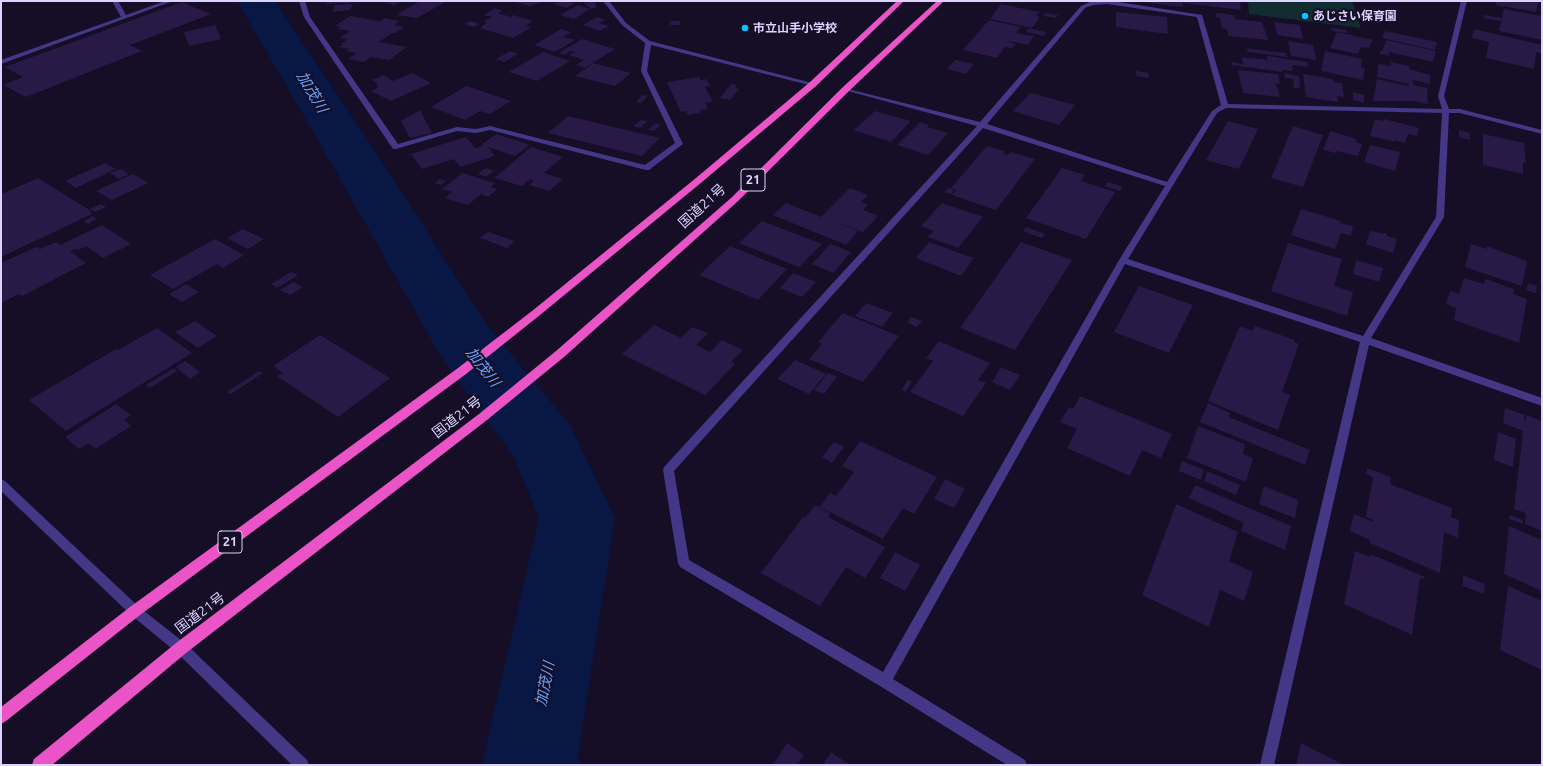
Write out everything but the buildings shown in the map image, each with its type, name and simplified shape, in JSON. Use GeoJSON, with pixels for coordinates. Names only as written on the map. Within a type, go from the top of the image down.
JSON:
{"type":"FeatureCollection","features":[{"type":"Feature","properties":{"kind":"highway","name":"国道21号"},"geometry":{"type":"LineString","coordinates":[[1,716],[135,611],[462,372],[693,185],[813,84],[901,1]]}},
{"type":"Feature","properties":{"kind":"highway","name":"国道21号"},"geometry":{"type":"LineString","coordinates":[[40,765],[181,648],[483,417],[560,354],[734,200],[846,90],[941,1]]}},
{"type":"Feature","properties":{"kind":"street"},"geometry":{"type":"LineString","coordinates":[[115,1],[124,17]]}},
{"type":"Feature","properties":{"kind":"street"},"geometry":{"type":"LineString","coordinates":[[1,62],[170,1]]}},
{"type":"Feature","properties":{"kind":"street"},"geometry":{"type":"LineString","coordinates":[[302,1],[307,17],[396,147],[457,129],[476,130],[490,128],[646,168],[679,144],[644,71],[648,42]]}},
{"type":"Feature","properties":{"kind":"street"},"geometry":{"type":"LineString","coordinates":[[606,1],[614,14],[633,32],[648,42],[813,84]]}},
{"type":"Feature","properties":{"kind":"street"},"geometry":{"type":"LineString","coordinates":[[1267,765],[1365,340],[1440,217],[1446,111],[1441,96],[1464,1]]}},
{"type":"Feature","properties":{"kind":"street"},"geometry":{"type":"LineString","coordinates":[[1020,765],[884,681],[684,563],[668,470],[982,125],[1083,7],[1092,3],[1107,2],[1200,16],[1225,106]]}},
{"type":"Feature","properties":{"kind":"street"},"geometry":{"type":"LineString","coordinates":[[846,90],[982,125],[1169,185]]}},
{"type":"Feature","properties":{"kind":"street"},"geometry":{"type":"LineString","coordinates":[[884,681],[1123,260],[1214,112],[1225,106],[1460,111],[1542,132]]}},
{"type":"Feature","properties":{"kind":"street"},"geometry":{"type":"LineString","coordinates":[[1123,260],[1365,340],[1542,402]]}},
{"type":"Feature","properties":{"kind":"street"},"geometry":{"type":"LineString","coordinates":[[1,484],[135,611],[181,648],[302,765]]}},
{"type":"Feature","properties":{"kind":"green space"},"geometry":{"type":"Polygon","coordinates":[[[1248,1],[1352,1],[1361,28],[1249,14],[1248,1]]]}},
{"type":"Feature","properties":{"kind":"waterway","name":"加茂川"},"geometry":{"type":"LineString","coordinates":[[256,1],[343,140],[464,341],[545,445],[577,518],[531,755],[532,765]]}},
{"type":"Feature","properties":{"kind":"place","name":"あじさい保育園"},"geometry":{"type":"Point","coordinates":[1305,16]}},
{"type":"Feature","properties":{"kind":"place","name":"市立山手小学校"},"geometry":{"type":"Point","coordinates":[745,28]}}]}
